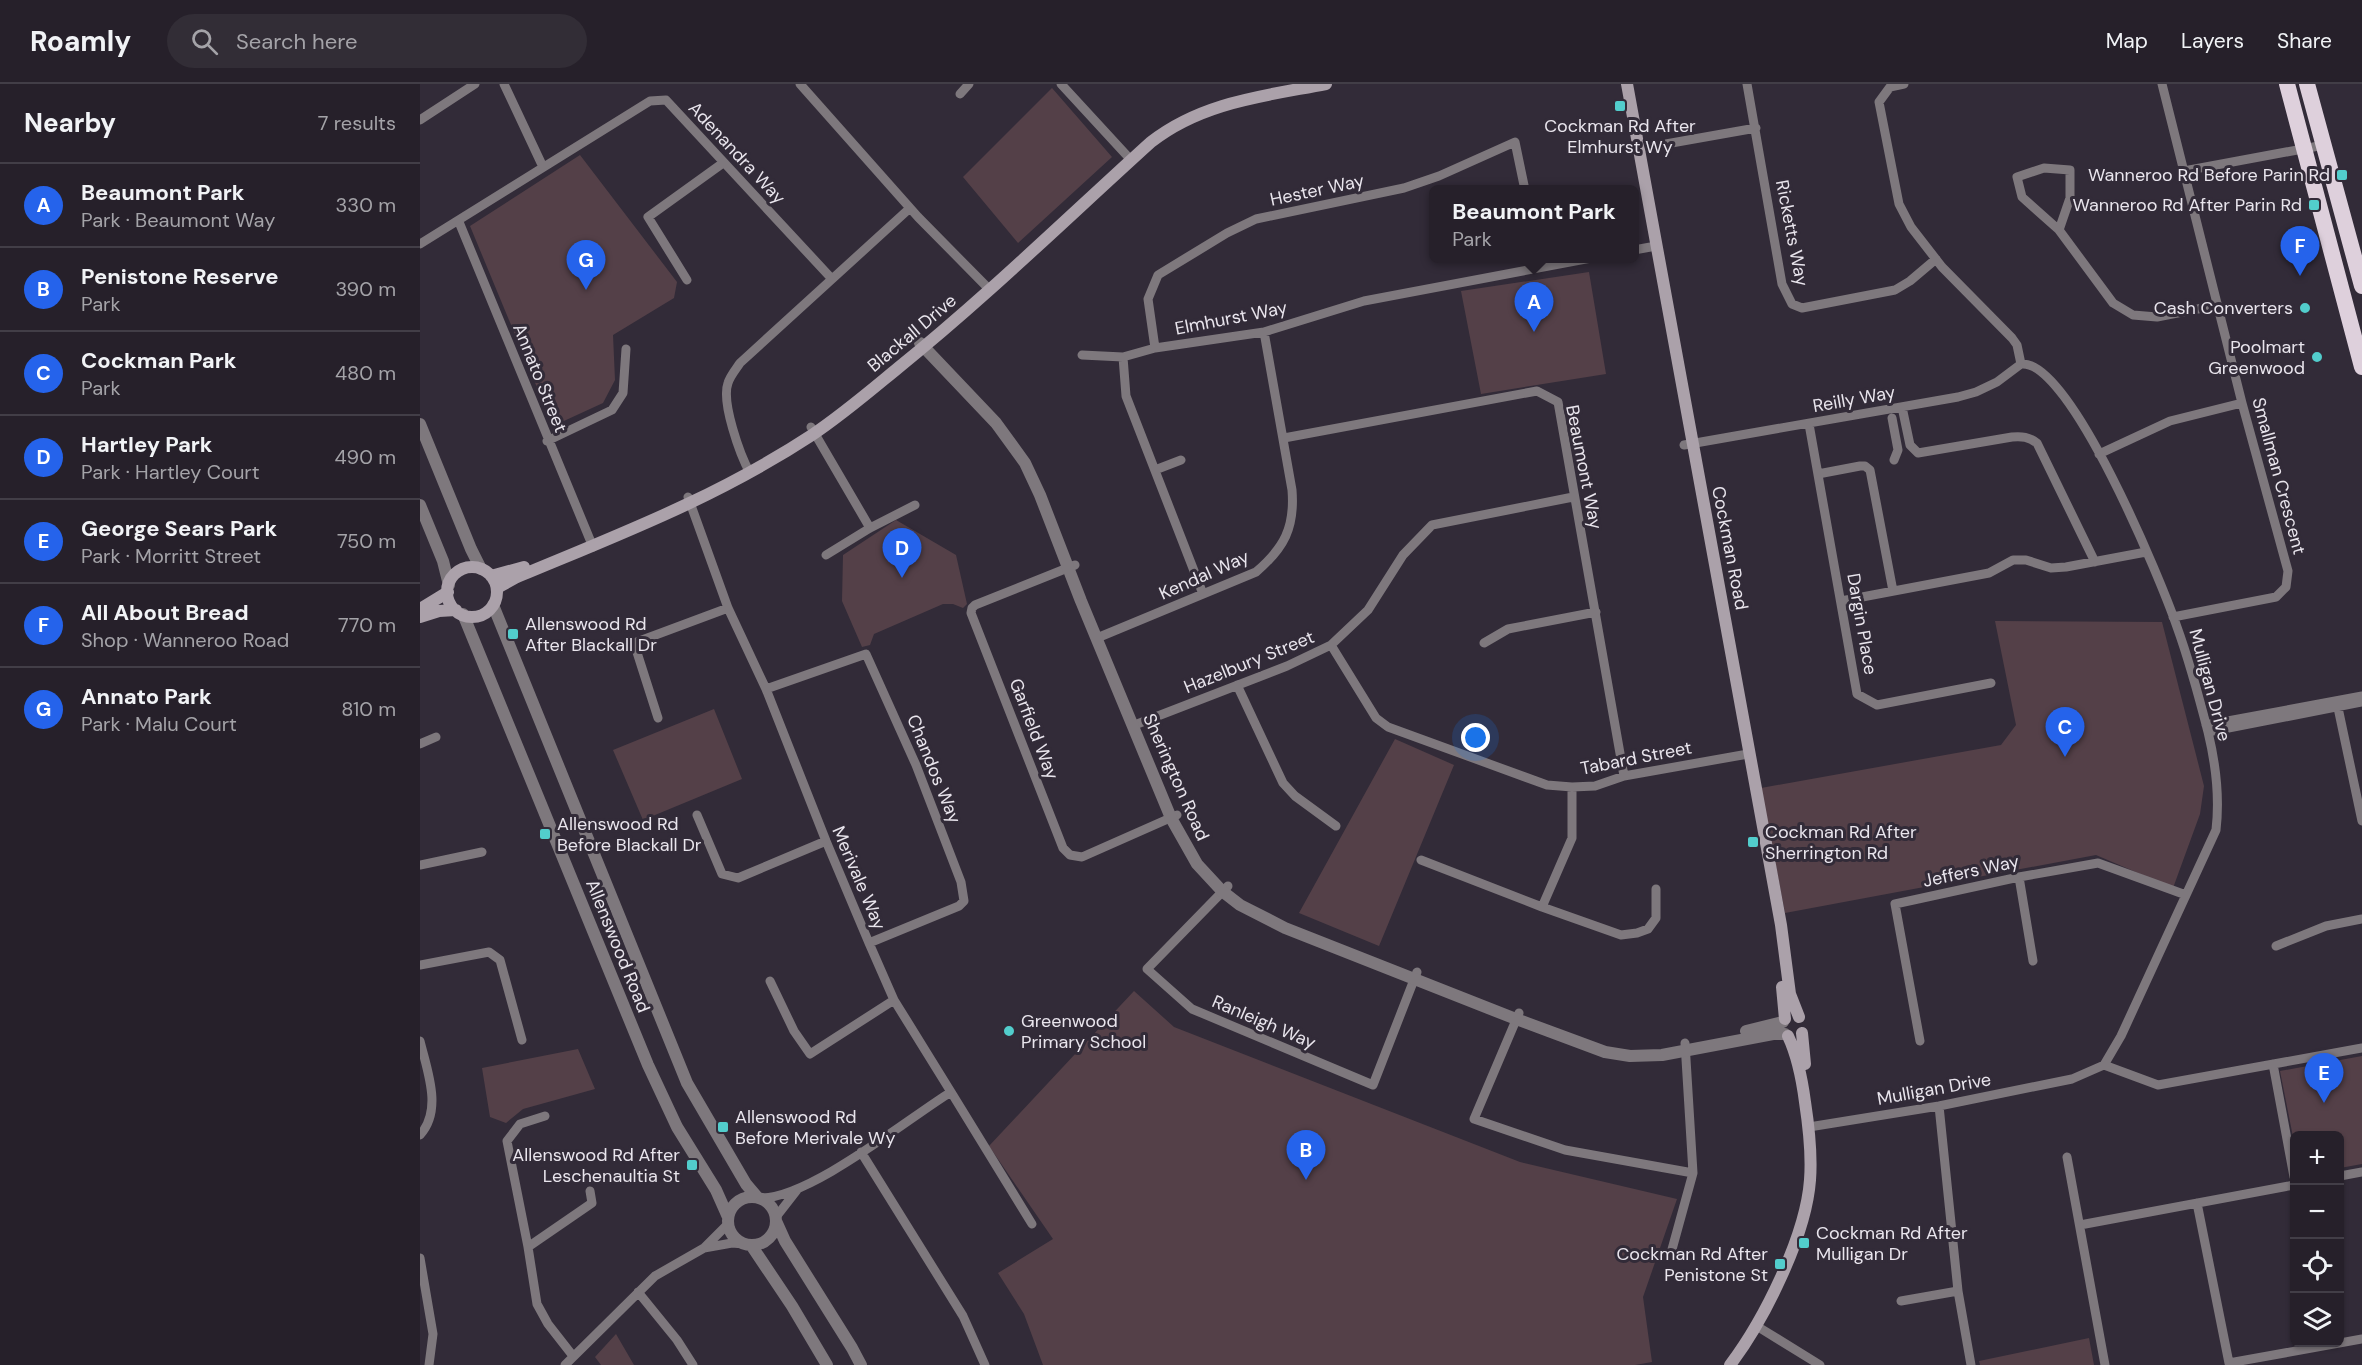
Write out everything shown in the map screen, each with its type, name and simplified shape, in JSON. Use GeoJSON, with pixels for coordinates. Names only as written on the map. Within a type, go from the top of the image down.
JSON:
{"type":"FeatureCollection","features":[{"type":"Feature","properties":{"kind":"highway"},"geometry":{"type":"LineString","coordinates":[[2287,84],[2362,367]]}},
{"type":"Feature","properties":{"kind":"highway"},"geometry":{"type":"LineString","coordinates":[[2307,84],[2362,286]]}},
{"type":"Feature","properties":{"kind":"main road","name":"Blackall Drive"},"geometry":{"type":"LineString","coordinates":[[497,588],[689,501],[748,470],[812,430],[925,343],[988,288],[1153,133],[1197,107],[1229,96],[1288,84]]}},
{"type":"Feature","properties":{"kind":"main road","name":"Blackall Drive"},"geometry":{"type":"LineString","coordinates":[[1129,158],[1179,123],[1216,107],[1326,84]]}},
{"type":"Feature","properties":{"kind":"main road","name":"Cockman Road"},"geometry":{"type":"LineString","coordinates":[[1620,84],[1636,149]]}},
{"type":"Feature","properties":{"kind":"main road","name":"Cockman Road"},"geometry":{"type":"LineString","coordinates":[[1627,84],[1636,149],[1688,444],[1725,616],[1773,926],[1785,1028],[1796,1055],[1813,1126]]}},
{"type":"Feature","properties":{"kind":"main road","name":"Blackall Drive"},"geometry":{"type":"LineString","coordinates":[[486,572],[516,570],[592,543]]}},
{"type":"Feature","properties":{"kind":"main road"},"geometry":{"type":"LineString","coordinates":[[420,617],[439,611],[478,616],[488,610],[493,605],[497,588],[486,572],[470,567],[460,571],[452,578],[448,589],[451,604],[459,612]]}},
{"type":"Feature","properties":{"kind":"main road"},"geometry":{"type":"LineString","coordinates":[[420,609],[448,589]]}},
{"type":"Feature","properties":{"kind":"main road","name":"Cockman Road"},"geometry":{"type":"LineString","coordinates":[[1745,754],[1781,925],[1790,994],[1799,1017]]}},
{"type":"Feature","properties":{"kind":"main road"},"geometry":{"type":"LineString","coordinates":[[1792,1016],[1799,1017],[1804,1024],[1802,1033],[1795,1037],[1785,1028],[1792,1016]]}},
{"type":"Feature","properties":{"kind":"main road","name":"Cockman Road"},"geometry":{"type":"LineString","coordinates":[[1741,1365],[1758,1327],[1794,1265],[1818,1182],[1802,1033]]}},
{"type":"Feature","properties":{"kind":"main road","name":"Cockman Road"},"geometry":{"type":"LineString","coordinates":[[1730,1365],[1758,1327]]}},
{"type":"Feature","properties":{"kind":"street"},"geometry":{"type":"LineString","coordinates":[[420,120],[475,84]]}},
{"type":"Feature","properties":{"kind":"street"},"geometry":{"type":"LineString","coordinates":[[504,84],[543,167]]}},
{"type":"Feature","properties":{"kind":"street"},"geometry":{"type":"LineString","coordinates":[[800,84],[910,208],[988,288]]}},
{"type":"Feature","properties":{"kind":"street"},"geometry":{"type":"LineString","coordinates":[[960,94],[969,84]]}},
{"type":"Feature","properties":{"kind":"street"},"geometry":{"type":"LineString","coordinates":[[1061,84],[1129,158]]}},
{"type":"Feature","properties":{"kind":"street","name":"Ricketts Way"},"geometry":{"type":"LineString","coordinates":[[1747,84],[1782,284],[1792,304],[1802,309],[1876,296],[1895,290],[1910,281],[1936,259]]}},
{"type":"Feature","properties":{"kind":"street"},"geometry":{"type":"LineString","coordinates":[[1904,84],[1890,87],[1879,102],[1899,204],[1911,227],[1936,259],[2012,338],[2017,345],[2021,364]]}},
{"type":"Feature","properties":{"kind":"street","name":"Smallman Crescent"},"geometry":{"type":"LineString","coordinates":[[2162,84],[2242,403],[2288,571],[2286,587],[2276,597],[2173,617]]}},
{"type":"Feature","properties":{"kind":"street","name":"Adenandra Way"},"geometry":{"type":"LineString","coordinates":[[420,244],[459,222],[650,101],[666,100],[832,279]]}},
{"type":"Feature","properties":{"kind":"street"},"geometry":{"type":"LineString","coordinates":[[1636,149],[1756,128]]}},
{"type":"Feature","properties":{"kind":"street","name":"Hester Way"},"geometry":{"type":"LineString","coordinates":[[1155,348],[1148,299],[1158,275],[1227,233],[1256,219],[1404,188],[1439,176],[1515,142],[1524,185]]}},
{"type":"Feature","properties":{"kind":"street"},"geometry":{"type":"LineString","coordinates":[[2184,171],[2324,145]]}},
{"type":"Feature","properties":{"kind":"street"},"geometry":{"type":"LineString","coordinates":[[687,280],[648,217],[723,164]]}},
{"type":"Feature","properties":{"kind":"street"},"geometry":{"type":"LineString","coordinates":[[2059,230],[2070,198],[2070,170],[2043,168],[2017,177],[2022,197],[2059,230],[2113,303],[2133,315],[2157,317],[2218,306]]}},
{"type":"Feature","properties":{"kind":"street"},"geometry":{"type":"LineString","coordinates":[[748,470],[732,423],[727,384],[740,363],[910,208]]}},
{"type":"Feature","properties":{"kind":"street","name":"Annato Street"},"geometry":{"type":"LineString","coordinates":[[459,222],[592,543]]}},
{"type":"Feature","properties":{"kind":"street"},"geometry":{"type":"LineString","coordinates":[[1639,249],[1653,247]]}},
{"type":"Feature","properties":{"kind":"street","name":"Elmhurst Way"},"geometry":{"type":"LineString","coordinates":[[1123,357],[1155,348],[1264,332],[1364,301],[1539,263]]}},
{"type":"Feature","properties":{"kind":"street","name":"Kendal Way"},"geometry":{"type":"LineString","coordinates":[[1101,637],[1256,572],[1276,555],[1287,534],[1293,504],[1284,438],[1264,332]]}},
{"type":"Feature","properties":{"kind":"street","name":"Sherington Road"},"geometry":{"type":"LineString","coordinates":[[925,343],[999,416],[1025,449],[1039,476],[1072,567],[1174,817],[1197,864],[1240,904],[1285,928],[1416,975],[1587,1046],[1616,1054],[1646,1056],[1785,1028]]}},
{"type":"Feature","properties":{"kind":"street"},"geometry":{"type":"LineString","coordinates":[[548,441],[612,410],[623,393],[626,349]]}},
{"type":"Feature","properties":{"kind":"street"},"geometry":{"type":"LineString","coordinates":[[1082,356],[1123,357],[1126,396],[1203,594]]}},
{"type":"Feature","properties":{"kind":"street","name":"Mulligan Drive"},"geometry":{"type":"LineString","coordinates":[[1813,1126],[1939,1106],[2072,1079],[2104,1065],[2121,1036],[2216,831],[2218,788],[2207,729],[2173,617],[2121,492],[2068,401],[2037,368],[2029,363],[2021,364]]}},
{"type":"Feature","properties":{"kind":"street","name":"Reilly Way"},"geometry":{"type":"LineString","coordinates":[[1688,444],[1976,392],[1997,382],[2021,364]]}},
{"type":"Feature","properties":{"kind":"street","name":"Beaumont Way"},"geometry":{"type":"LineString","coordinates":[[1284,438],[1537,391],[1558,402],[1624,776]]}},
{"type":"Feature","properties":{"kind":"street"},"geometry":{"type":"LineString","coordinates":[[2099,454],[2170,421],[2242,403]]}},
{"type":"Feature","properties":{"kind":"street"},"geometry":{"type":"LineString","coordinates":[[1902,407],[1910,445],[1918,453],[2012,437],[2023,436],[2031,439],[2042,453],[2095,562]]}},
{"type":"Feature","properties":{"kind":"street"},"geometry":{"type":"LineString","coordinates":[[1892,418],[1898,450],[1894,459]]}},
{"type":"Feature","properties":{"kind":"street","name":"Dargin Place"},"geometry":{"type":"LineString","coordinates":[[1809,423],[1857,694],[1877,705],[1991,683]]}},
{"type":"Feature","properties":{"kind":"street"},"geometry":{"type":"LineString","coordinates":[[420,424],[471,549],[486,572]]}},
{"type":"Feature","properties":{"kind":"street"},"geometry":{"type":"LineString","coordinates":[[812,430],[870,528]]}},
{"type":"Feature","properties":{"kind":"street"},"geometry":{"type":"LineString","coordinates":[[1155,470],[1181,460]]}},
{"type":"Feature","properties":{"kind":"street"},"geometry":{"type":"LineString","coordinates":[[1818,474],[1860,466],[1868,467],[1893,591]]}},
{"type":"Feature","properties":{"kind":"street","name":"Hazelbury Street"},"geometry":{"type":"LineString","coordinates":[[1135,725],[1287,666],[1331,645],[1368,610],[1403,555],[1432,525],[1573,497]]}},
{"type":"Feature","properties":{"kind":"street","name":"Merivale Way"},"geometry":{"type":"LineString","coordinates":[[689,501],[728,608],[766,689],[826,842],[894,1000],[1032,1224]]}},
{"type":"Feature","properties":{"kind":"street"},"geometry":{"type":"LineString","coordinates":[[420,505],[443,561],[448,589]]}},
{"type":"Feature","properties":{"kind":"street"},"geometry":{"type":"LineString","coordinates":[[826,555],[870,528],[915,505]]}},
{"type":"Feature","properties":{"kind":"street"},"geometry":{"type":"LineString","coordinates":[[1841,601],[1989,573],[2013,560],[2026,560],[2051,567],[2066,567],[2146,552]]}},
{"type":"Feature","properties":{"kind":"street","name":"Garfield Way"},"geometry":{"type":"LineString","coordinates":[[1072,567],[975,605],[971,613],[1063,848],[1071,855],[1082,857],[1174,817]]}},
{"type":"Feature","properties":{"kind":"street","name":"Allenswood Road"},"geometry":{"type":"LineString","coordinates":[[493,605],[687,1083],[746,1184],[759,1198]]}},
{"type":"Feature","properties":{"kind":"street"},"geometry":{"type":"LineString","coordinates":[[658,718],[634,643],[728,608]]}},
{"type":"Feature","properties":{"kind":"street","name":"Allenswood Road"},"geometry":{"type":"LineString","coordinates":[[459,612],[648,1065],[677,1127],[716,1190],[728,1221]]}},
{"type":"Feature","properties":{"kind":"street"},"geometry":{"type":"LineString","coordinates":[[1484,643],[1508,629],[1596,612]]}},
{"type":"Feature","properties":{"kind":"street","name":"Tabard Street"},"geometry":{"type":"LineString","coordinates":[[1331,645],[1376,718],[1388,727],[1547,785],[1572,788],[1595,786],[1624,776],[1745,754]]}},
{"type":"Feature","properties":{"kind":"street","name":"Chandos Way"},"geometry":{"type":"LineString","coordinates":[[766,689],[866,654],[916,765],[961,882],[964,901],[959,906],[869,943]]}},
{"type":"Feature","properties":{"kind":"street"},"geometry":{"type":"LineString","coordinates":[[1237,685],[1283,783],[1295,796],[1336,826]]}},
{"type":"Feature","properties":{"kind":"street"},"geometry":{"type":"LineString","coordinates":[[2207,729],[2362,696]]}},
{"type":"Feature","properties":{"kind":"street"},"geometry":{"type":"LineString","coordinates":[[2337,703],[2362,702]]}},
{"type":"Feature","properties":{"kind":"street"},"geometry":{"type":"LineString","coordinates":[[2337,703],[2362,821]]}},
{"type":"Feature","properties":{"kind":"street"},"geometry":{"type":"LineString","coordinates":[[420,744],[436,737]]}},
{"type":"Feature","properties":{"kind":"street"},"geometry":{"type":"LineString","coordinates":[[1542,907],[1572,838],[1572,788]]}},
{"type":"Feature","properties":{"kind":"street"},"geometry":{"type":"LineString","coordinates":[[697,815],[722,874],[738,879],[826,842]]}},
{"type":"Feature","properties":{"kind":"street"},"geometry":{"type":"LineString","coordinates":[[420,865],[482,852]]}},
{"type":"Feature","properties":{"kind":"street"},"geometry":{"type":"LineString","coordinates":[[1422,860],[1621,935],[1648,929],[1656,918],[1656,890]]}},
{"type":"Feature","properties":{"kind":"street","name":"Jeffers Way"},"geometry":{"type":"LineString","coordinates":[[1920,1041],[1895,904],[2019,877],[2098,863],[2186,895]]}},
{"type":"Feature","properties":{"kind":"street"},"geometry":{"type":"LineString","coordinates":[[2019,877],[2033,961]]}},
{"type":"Feature","properties":{"kind":"street","name":"Ranleigh Way"},"geometry":{"type":"LineString","coordinates":[[1225,889],[1148,969],[1192,1009],[1373,1085],[1416,975]]}},
{"type":"Feature","properties":{"kind":"street"},"geometry":{"type":"LineString","coordinates":[[2276,946],[2326,926],[2362,919]]}},
{"type":"Feature","properties":{"kind":"street"},"geometry":{"type":"LineString","coordinates":[[420,965],[489,952],[500,960],[522,1040]]}},
{"type":"Feature","properties":{"kind":"street"},"geometry":{"type":"LineString","coordinates":[[770,981],[794,1031],[810,1054],[894,1000]]}},
{"type":"Feature","properties":{"kind":"street"},"geometry":{"type":"LineString","coordinates":[[1517,1016],[1474,1119],[1564,1150],[1693,1173]]}},
{"type":"Feature","properties":{"kind":"street"},"geometry":{"type":"LineString","coordinates":[[420,1041],[431,1088],[432,1116],[420,1135]]}},
{"type":"Feature","properties":{"kind":"street"},"geometry":{"type":"LineString","coordinates":[[1671,1253],[1693,1173],[1685,1047]]}},
{"type":"Feature","properties":{"kind":"street"},"geometry":{"type":"LineString","coordinates":[[2104,1065],[2158,1085],[2362,1048]]}},
{"type":"Feature","properties":{"kind":"street"},"geometry":{"type":"LineString","coordinates":[[2272,1064],[2290,1152]]}},
{"type":"Feature","properties":{"kind":"street"},"geometry":{"type":"LineString","coordinates":[[565,1365],[655,1276],[704,1248],[728,1221],[731,1208],[738,1201],[747,1197],[778,1197],[797,1190],[861,1152],[951,1092]]}},
{"type":"Feature","properties":{"kind":"street"},"geometry":{"type":"LineString","coordinates":[[1939,1106],[1958,1291],[1971,1365]]}},
{"type":"Feature","properties":{"kind":"street"},"geometry":{"type":"LineString","coordinates":[[546,1116],[520,1124],[507,1141],[537,1304],[548,1324],[573,1356]]}},
{"type":"Feature","properties":{"kind":"street"},"geometry":{"type":"LineString","coordinates":[[861,1152],[963,1316],[985,1365]]}},
{"type":"Feature","properties":{"kind":"street"},"geometry":{"type":"LineString","coordinates":[[2067,1157],[2105,1365]]}},
{"type":"Feature","properties":{"kind":"street"},"geometry":{"type":"LineString","coordinates":[[2344,1175],[2362,1172]]}},
{"type":"Feature","properties":{"kind":"street"},"geometry":{"type":"LineString","coordinates":[[2080,1225],[2290,1186]]}},
{"type":"Feature","properties":{"kind":"street"},"geometry":{"type":"LineString","coordinates":[[704,1248],[732,1243],[762,1243],[770,1238],[776,1219],[797,1190]]}},
{"type":"Feature","properties":{"kind":"street"},"geometry":{"type":"LineString","coordinates":[[528,1247],[592,1203],[590,1191]]}},
{"type":"Feature","properties":{"kind":"street"},"geometry":{"type":"LineString","coordinates":[[759,1198],[772,1207],[784,1241],[861,1365]]}},
{"type":"Feature","properties":{"kind":"street"},"geometry":{"type":"LineString","coordinates":[[2197,1203],[2229,1363],[2303,1347]]}},
{"type":"Feature","properties":{"kind":"street"},"geometry":{"type":"LineString","coordinates":[[728,1221],[733,1236],[747,1244],[802,1322],[827,1365]]}},
{"type":"Feature","properties":{"kind":"street"},"geometry":{"type":"LineString","coordinates":[[420,1258],[433,1334],[429,1365]]}},
{"type":"Feature","properties":{"kind":"street"},"geometry":{"type":"LineString","coordinates":[[1901,1301],[1958,1291]]}},
{"type":"Feature","properties":{"kind":"street"},"geometry":{"type":"LineString","coordinates":[[638,1292],[677,1340],[693,1365]]}},
{"type":"Feature","properties":{"kind":"street"},"geometry":{"type":"LineString","coordinates":[[1758,1327],[1820,1365]]}},
{"type":"Feature","properties":{"kind":"street"},"geometry":{"type":"LineString","coordinates":[[2344,1339],[2362,1339]]}},
{"type":"Feature","properties":{"kind":"shaded area"},"geometry":{"type":"Polygon","coordinates":[[[1052,88],[1112,157],[1018,243],[963,177],[1052,88]]]}},
{"type":"Feature","properties":{"kind":"shaded area"},"geometry":{"type":"Polygon","coordinates":[[[580,155],[677,282],[674,298],[613,335],[615,380],[603,403],[553,426],[470,226],[580,155]]]}},
{"type":"Feature","properties":{"kind":"shaded area"},"geometry":{"type":"Polygon","coordinates":[[[1589,272],[1606,374],[1481,394],[1461,291],[1589,272]]]}},
{"type":"Feature","properties":{"kind":"shaded area"},"geometry":{"type":"Polygon","coordinates":[[[896,520],[956,555],[967,604],[963,608],[953,604],[943,604],[874,634],[870,645],[862,647],[842,601],[843,555],[896,520]]]}},
{"type":"Feature","properties":{"kind":"shaded area"},"geometry":{"type":"Polygon","coordinates":[[[1995,621],[2162,622],[2204,786],[2200,814],[2173,888],[2096,855],[1785,913],[1761,788],[2001,745],[2016,725],[1995,621]]]}},
{"type":"Feature","properties":{"kind":"shaded area"},"geometry":{"type":"Polygon","coordinates":[[[714,709],[742,779],[643,820],[613,750],[714,709]]]}},
{"type":"Feature","properties":{"kind":"shaded area"},"geometry":{"type":"Polygon","coordinates":[[[1395,739],[1454,765],[1379,946],[1299,913],[1395,739]]]}},
{"type":"Feature","properties":{"kind":"shaded area"},"geometry":{"type":"Polygon","coordinates":[[[1134,991],[1174,1027],[1520,1162],[1677,1199],[1643,1297],[1652,1362],[1635,1365],[1043,1365],[1024,1314],[998,1273],[1053,1239],[989,1146],[1134,991]]]}},
{"type":"Feature","properties":{"kind":"shaded area"},"geometry":{"type":"Polygon","coordinates":[[[578,1049],[595,1089],[523,1109],[506,1123],[490,1117],[482,1068],[578,1049]]]}},
{"type":"Feature","properties":{"kind":"shaded area"},"geometry":{"type":"Polygon","coordinates":[[[2362,1056],[2362,1164],[2344,1167],[2344,1131],[2292,1131],[2280,1071],[2362,1056]]]}},
{"type":"Feature","properties":{"kind":"shaded area"},"geometry":{"type":"Polygon","coordinates":[[[616,1334],[634,1365],[601,1365],[595,1357],[616,1334]]]}},
{"type":"Feature","properties":{"kind":"shaded area"},"geometry":{"type":"Polygon","coordinates":[[[2089,1338],[2094,1365],[1980,1365],[1979,1361],[2089,1338]]]}},
{"type":"Feature","properties":{"kind":"place","name":"Cockman Rd After Elmhurst Wy"},"geometry":{"type":"Point","coordinates":[1620,106]}},
{"type":"Feature","properties":{"kind":"place","name":"Wanneroo Rd Before Parin Rd"},"geometry":{"type":"Point","coordinates":[2342,175]}},
{"type":"Feature","properties":{"kind":"place","name":"Wanneroo Rd After Parin Rd"},"geometry":{"type":"Point","coordinates":[2314,205]}},
{"type":"Feature","properties":{"kind":"place","name":"All About Bread"},"geometry":{"type":"Point","coordinates":[2300,276]}},
{"type":"Feature","properties":{"kind":"place","name":"Annato Park"},"geometry":{"type":"Point","coordinates":[586,290]}},
{"type":"Feature","properties":{"kind":"place","name":"Cash Converters"},"geometry":{"type":"Point","coordinates":[2305,308]}},
{"type":"Feature","properties":{"kind":"place","name":"Beaumont Park"},"geometry":{"type":"Point","coordinates":[1534,332]}},
{"type":"Feature","properties":{"kind":"place","name":"Poolmart Greenwood"},"geometry":{"type":"Point","coordinates":[2317,357]}},
{"type":"Feature","properties":{"kind":"place","name":"Hartley Park"},"geometry":{"type":"Point","coordinates":[902,578]}},
{"type":"Feature","properties":{"kind":"place","name":"Allenswood Rd After Blackall Dr"},"geometry":{"type":"Point","coordinates":[513,634]}},
{"type":"Feature","properties":{"kind":"place","name":"Cockman Park"},"geometry":{"type":"Point","coordinates":[2065,757]}},
{"type":"Feature","properties":{"kind":"place","name":"Allenswood Rd Before Blackall Dr"},"geometry":{"type":"Point","coordinates":[545,834]}},
{"type":"Feature","properties":{"kind":"place","name":"Cockman Rd After Sherrington Rd"},"geometry":{"type":"Point","coordinates":[1753,842]}},
{"type":"Feature","properties":{"kind":"place","name":"Greenwood Primary School"},"geometry":{"type":"Point","coordinates":[1009,1031]}},
{"type":"Feature","properties":{"kind":"place","name":"George Sears Park"},"geometry":{"type":"Point","coordinates":[2324,1103]}},
{"type":"Feature","properties":{"kind":"place","name":"Allenswood Rd Before Merivale Wy"},"geometry":{"type":"Point","coordinates":[723,1127]}},
{"type":"Feature","properties":{"kind":"place","name":"Allenswood Rd After Leschenaultia St"},"geometry":{"type":"Point","coordinates":[692,1165]}},
{"type":"Feature","properties":{"kind":"place","name":"Penistone Reserve"},"geometry":{"type":"Point","coordinates":[1306,1180]}},
{"type":"Feature","properties":{"kind":"place","name":"Cockman Rd After Mulligan Dr"},"geometry":{"type":"Point","coordinates":[1804,1243]}},
{"type":"Feature","properties":{"kind":"place","name":"Cockman Rd After Penistone St"},"geometry":{"type":"Point","coordinates":[1780,1264]}}]}
